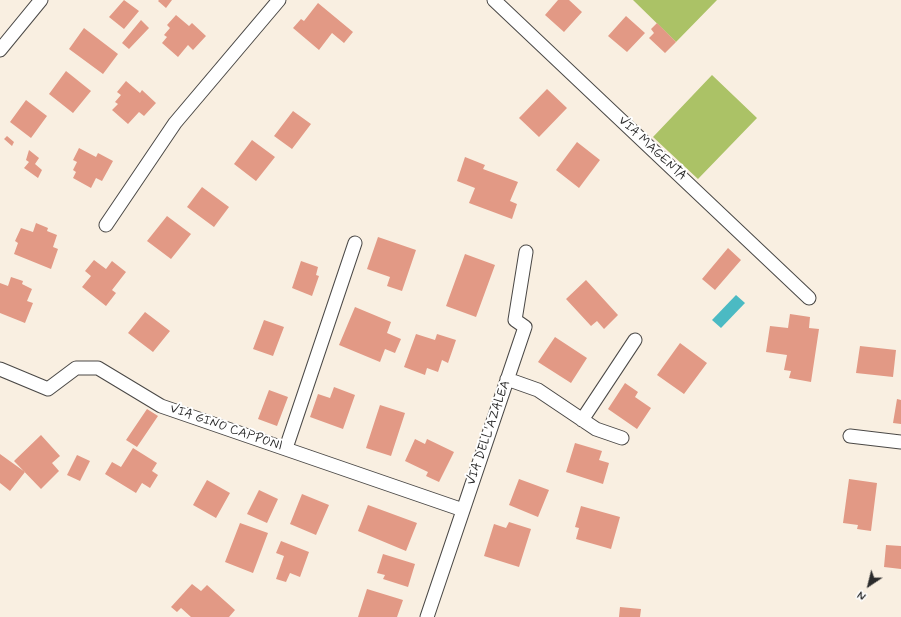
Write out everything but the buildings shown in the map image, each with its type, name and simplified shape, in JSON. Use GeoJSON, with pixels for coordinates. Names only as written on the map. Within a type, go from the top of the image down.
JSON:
{"type":"FeatureCollection","features":[{"type":"Feature","properties":{"kind":"street"},"geometry":{"type":"LineString","coordinates":[[0,50],[41,0]]}},
{"type":"Feature","properties":{"kind":"street"},"geometry":{"type":"LineString","coordinates":[[106,225],[175,123],[279,0]]}},
{"type":"Feature","properties":{"kind":"street","name":"VIA MAGENTA"},"geometry":{"type":"LineString","coordinates":[[494,0],[809,298]]}},
{"type":"Feature","properties":{"kind":"street"},"geometry":{"type":"LineString","coordinates":[[286,448],[355,243]]}},
{"type":"Feature","properties":{"kind":"street","name":"VIA DELL'AZALEA"},"geometry":{"type":"LineString","coordinates":[[427,617],[525,327],[516,320],[526,252]]}},
{"type":"Feature","properties":{"kind":"street"},"geometry":{"type":"LineString","coordinates":[[582,420],[635,340]]}},
{"type":"Feature","properties":{"kind":"street","name":"VIA GINO CAPPONI"},"geometry":{"type":"LineString","coordinates":[[0,370],[48,389],[76,368],[98,368],[161,406],[463,510]]}},
{"type":"Feature","properties":{"kind":"street"},"geometry":{"type":"LineString","coordinates":[[507,379],[538,390],[596,429],[622,438]]}},
{"type":"Feature","properties":{"kind":"street"},"geometry":{"type":"LineString","coordinates":[[850,436],[901,442]]}},
{"type":"Feature","properties":{"kind":"green space"},"geometry":{"type":"Polygon","coordinates":[[[633,0],[717,0],[676,42],[633,0]]]}},
{"type":"Feature","properties":{"kind":"green space"},"geometry":{"type":"Polygon","coordinates":[[[712,75],[757,118],[698,179],[653,137],[712,75]]]}},
{"type":"Feature","properties":{"kind":"water"},"geometry":{"type":"Polygon","coordinates":[[[736,295],[745,303],[721,328],[712,320],[736,295]]]}}]}
